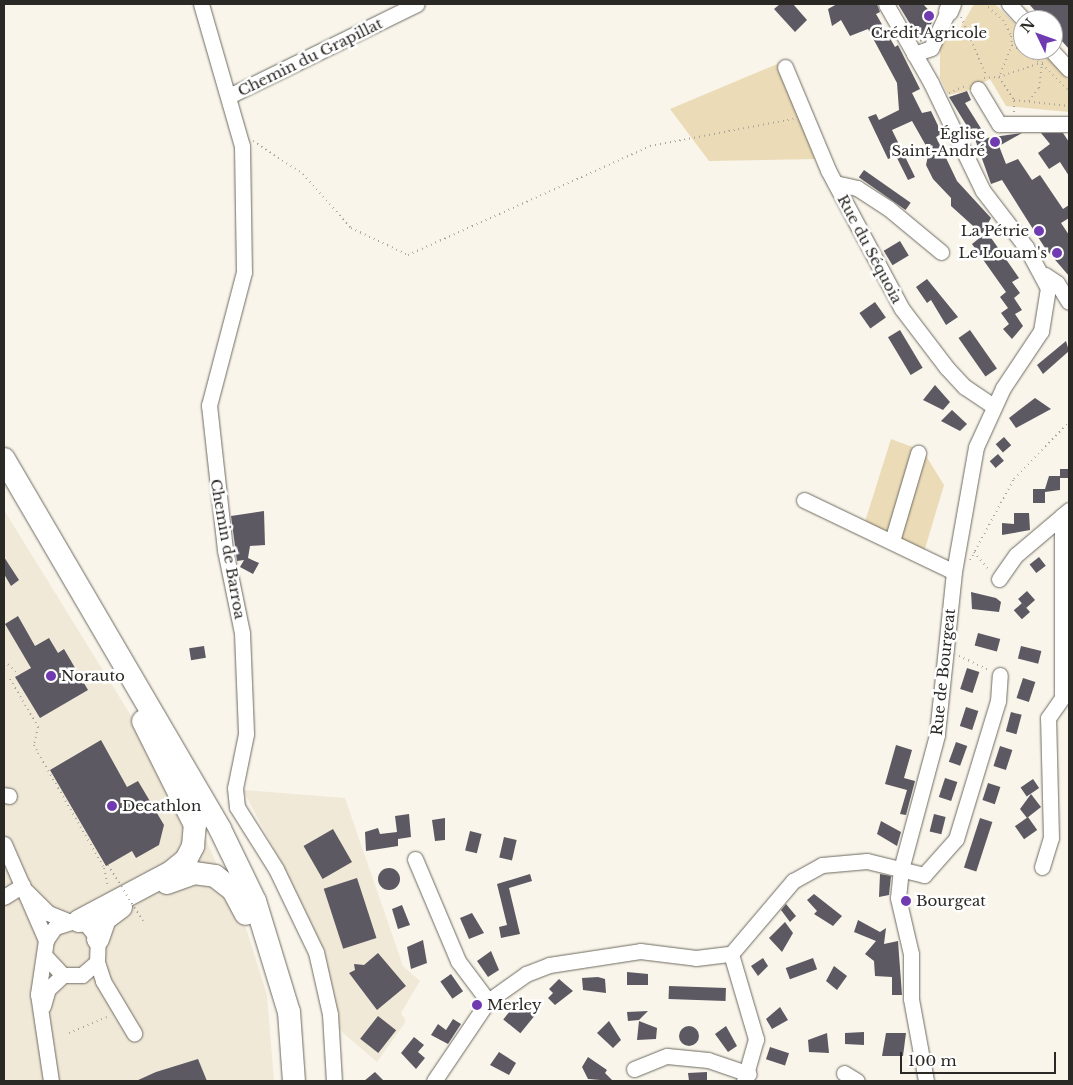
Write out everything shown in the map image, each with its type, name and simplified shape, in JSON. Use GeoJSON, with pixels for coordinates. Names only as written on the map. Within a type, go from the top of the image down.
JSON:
{"type":"FeatureCollection","features":[{"type":"Feature","properties":{"kind":"highway"},"geometry":{"type":"LineString","coordinates":[[4,459],[235,859],[251,881],[275,939],[292,1003],[300,1081]]}},
{"type":"Feature","properties":{"kind":"highway"},"geometry":{"type":"LineString","coordinates":[[4,476],[214,832],[268,954],[279,1001],[288,1081]]}},
{"type":"Feature","properties":{"kind":"highway"},"geometry":{"type":"LineString","coordinates":[[74,921],[186,860],[195,825],[130,688]]}},
{"type":"Feature","properties":{"kind":"highway"},"geometry":{"type":"LineString","coordinates":[[235,859],[277,962],[289,1012],[294,1081]]}},
{"type":"Feature","properties":{"kind":"highway"},"geometry":{"type":"LineString","coordinates":[[98,939],[105,919],[116,909],[173,880],[205,874],[233,890],[268,954]]}},
{"type":"Feature","properties":{"kind":"street","name":"Chemin de Barroa"},"geometry":{"type":"LineString","coordinates":[[201,4],[238,131],[244,272],[209,405],[225,550],[242,632],[246,734],[235,788],[237,808],[276,869],[316,952],[330,1014],[334,1081]]}},
{"type":"Feature","properties":{"kind":"street","name":"Chemin du Grapillat"},"geometry":{"type":"LineString","coordinates":[[229,96],[417,4]]}},
{"type":"Feature","properties":{"kind":"street"},"geometry":{"type":"LineString","coordinates":[[886,4],[931,83],[983,191],[1044,275],[1057,283],[1069,302]]}},
{"type":"Feature","properties":{"kind":"street"},"geometry":{"type":"LineString","coordinates":[[931,83],[931,48],[950,7]]}},
{"type":"Feature","properties":{"kind":"street"},"geometry":{"type":"LineString","coordinates":[[914,54],[931,48]]}},
{"type":"Feature","properties":{"kind":"street"},"geometry":{"type":"LineString","coordinates":[[1060,60],[1069,70]]}},
{"type":"Feature","properties":{"kind":"street","name":"Rue du Séquoia"},"geometry":{"type":"LineString","coordinates":[[785,67],[835,183],[882,273],[925,341],[965,387],[993,406]]}},
{"type":"Feature","properties":{"kind":"street"},"geometry":{"type":"LineString","coordinates":[[978,83],[998,124],[1069,124]]}},
{"type":"Feature","properties":{"kind":"street"},"geometry":{"type":"LineString","coordinates":[[835,183],[857,188],[888,208],[941,252]]}},
{"type":"Feature","properties":{"kind":"street","name":"Rue de Bourgeat"},"geometry":{"type":"LineString","coordinates":[[926,1081],[911,999],[911,954],[898,898],[901,869],[937,735],[944,650],[968,481],[993,406],[1041,331],[1048,297],[1044,275]]}},
{"type":"Feature","properties":{"kind":"street"},"geometry":{"type":"LineString","coordinates":[[892,541],[918,453]]}},
{"type":"Feature","properties":{"kind":"street"},"geometry":{"type":"LineString","coordinates":[[804,500],[954,572]]}},
{"type":"Feature","properties":{"kind":"street"},"geometry":{"type":"LineString","coordinates":[[999,579],[1016,555],[1065,513]]}},
{"type":"Feature","properties":{"kind":"street"},"geometry":{"type":"LineString","coordinates":[[1042,867],[1051,838],[1048,718],[1062,698],[1065,513]]}},
{"type":"Feature","properties":{"kind":"street"},"geometry":{"type":"LineString","coordinates":[[434,1081],[488,1002],[501,988],[549,965],[640,951],[696,958],[731,954],[805,872],[843,860],[901,869],[924,875],[956,839],[998,701],[1000,675]]}},
{"type":"Feature","properties":{"kind":"street"},"geometry":{"type":"LineString","coordinates":[[4,844],[24,888],[29,909],[46,940],[46,957],[38,986],[51,1081]]}},
{"type":"Feature","properties":{"kind":"street"},"geometry":{"type":"LineString","coordinates":[[415,859],[458,961],[488,1002]]}},
{"type":"Feature","properties":{"kind":"street"},"geometry":{"type":"LineString","coordinates":[[4,897],[24,888]]}},
{"type":"Feature","properties":{"kind":"street"},"geometry":{"type":"LineString","coordinates":[[24,888],[48,912],[74,921],[98,939],[97,962],[103,981],[134,1033]]}},
{"type":"Feature","properties":{"kind":"street"},"geometry":{"type":"LineString","coordinates":[[46,940],[54,927],[74,921]]}},
{"type":"Feature","properties":{"kind":"street"},"geometry":{"type":"LineString","coordinates":[[634,1069],[667,1056],[708,1060],[746,1078],[756,1039],[731,954]]}},
{"type":"Feature","properties":{"kind":"street"},"geometry":{"type":"LineString","coordinates":[[46,957],[63,975]]}},
{"type":"Feature","properties":{"kind":"street"},"geometry":{"type":"LineString","coordinates":[[82,975],[97,962]]}},
{"type":"Feature","properties":{"kind":"street"},"geometry":{"type":"LineString","coordinates":[[42,1010],[48,989],[63,975],[82,975],[103,981]]}},
{"type":"Feature","properties":{"kind":"path"},"geometry":{"type":"LineString","coordinates":[[984,4],[1003,20],[1012,45],[1042,64],[1069,91]]}},
{"type":"Feature","properties":{"kind":"path"},"geometry":{"type":"LineString","coordinates":[[950,7],[964,18],[978,83]]}},
{"type":"Feature","properties":{"kind":"path"},"geometry":{"type":"LineString","coordinates":[[999,77],[1012,45]]}},
{"type":"Feature","properties":{"kind":"path"},"geometry":{"type":"LineString","coordinates":[[938,98],[978,83],[1042,64],[1046,60]]}},
{"type":"Feature","properties":{"kind":"path"},"geometry":{"type":"LineString","coordinates":[[1029,101],[1039,88],[1042,64]]}},
{"type":"Feature","properties":{"kind":"path"},"geometry":{"type":"LineString","coordinates":[[999,77],[1014,100],[1069,106]]}},
{"type":"Feature","properties":{"kind":"path"},"geometry":{"type":"LineString","coordinates":[[238,131],[303,174],[351,228],[408,255],[585,172],[689,136],[808,120]]}},
{"type":"Feature","properties":{"kind":"path"},"geometry":{"type":"LineString","coordinates":[[954,572],[962,572],[1014,479],[1069,422]]}},
{"type":"Feature","properties":{"kind":"path"},"geometry":{"type":"LineString","coordinates":[[974,552],[987,568]]}},
{"type":"Feature","properties":{"kind":"path"},"geometry":{"type":"LineString","coordinates":[[944,650],[1000,675]]}},
{"type":"Feature","properties":{"kind":"path"},"geometry":{"type":"LineString","coordinates":[[4,661],[8,668],[23,678]]}},
{"type":"Feature","properties":{"kind":"path"},"geometry":{"type":"LineString","coordinates":[[4,670],[8,668]]}},
{"type":"Feature","properties":{"kind":"path"},"geometry":{"type":"LineString","coordinates":[[10,679],[38,727],[34,745],[104,868],[112,902]]}},
{"type":"Feature","properties":{"kind":"path"},"geometry":{"type":"LineString","coordinates":[[108,865],[143,921]]}},
{"type":"Feature","properties":{"kind":"path"},"geometry":{"type":"LineString","coordinates":[[69,1033],[107,1017]]}},
{"type":"Feature","properties":{"kind":"shaded area"},"geometry":{"type":"Polygon","coordinates":[[[974,4],[995,4],[1013,22],[1013,60],[1051,60],[1069,81],[1069,112],[1006,106],[990,79],[967,91],[948,95],[940,78],[940,43],[945,32],[958,32],[974,4]]]}},
{"type":"Feature","properties":{"kind":"shaded area"},"geometry":{"type":"Polygon","coordinates":[[[782,62],[818,159],[709,161],[670,109],[782,62]]]}},
{"type":"Feature","properties":{"kind":"shaded area"},"geometry":{"type":"Polygon","coordinates":[[[891,439],[923,451],[944,485],[924,552],[864,525],[891,439]]]}},
{"type":"Feature","properties":{"kind":"shaded area"},"geometry":{"type":"Polygon","coordinates":[[[4,510],[201,829],[247,931],[267,995],[274,1081],[4,1081],[4,510]]]}},
{"type":"Feature","properties":{"kind":"shaded area"},"geometry":{"type":"Polygon","coordinates":[[[243,790],[345,798],[403,966],[420,981],[401,1013],[406,1021],[377,1062],[335,1026],[312,938],[279,859],[243,790]]]}},
{"type":"Feature","properties":{"kind":"building"},"geometry":{"type":"Polygon","coordinates":[[[780,4],[793,4],[807,20],[795,32],[774,9],[780,4]]]}},
{"type":"Feature","properties":{"kind":"building"},"geometry":{"type":"Polygon","coordinates":[[[837,4],[877,4],[880,12],[876,14],[895,47],[898,45],[920,89],[912,93],[922,113],[931,111],[942,134],[936,137],[957,181],[991,218],[982,234],[951,206],[951,198],[933,179],[926,165],[929,151],[912,121],[892,130],[915,177],[908,180],[896,156],[888,159],[868,117],[876,114],[879,120],[899,110],[897,83],[868,29],[850,36],[841,20],[832,26],[828,9],[837,4]]]}},
{"type":"Feature","properties":{"kind":"building"},"geometry":{"type":"Polygon","coordinates":[[[898,4],[923,4],[935,17],[921,42],[898,4]]]}},
{"type":"Feature","properties":{"kind":"building"},"geometry":{"type":"Polygon","coordinates":[[[1029,4],[1069,4],[1069,49],[1063,42],[1063,10],[1034,10],[1029,4]]]}},
{"type":"Feature","properties":{"kind":"building"},"geometry":{"type":"Polygon","coordinates":[[[967,91],[971,100],[965,103],[987,138],[1022,133],[999,146],[1006,164],[1018,159],[1032,180],[1040,175],[1063,209],[1069,205],[1069,218],[1061,223],[1069,235],[1069,276],[1045,248],[1002,180],[991,184],[975,139],[949,97],[967,91]]]}},
{"type":"Feature","properties":{"kind":"building"},"geometry":{"type":"Polygon","coordinates":[[[1041,133],[1063,133],[1069,142],[1069,176],[1060,162],[1049,169],[1038,153],[1050,144],[1041,133]]]}},
{"type":"Feature","properties":{"kind":"building"},"geometry":{"type":"Polygon","coordinates":[[[864,170],[911,203],[906,210],[859,177],[864,170]]]}},
{"type":"Feature","properties":{"kind":"building"},"geometry":{"type":"Polygon","coordinates":[[[987,232],[1019,278],[1012,282],[1020,293],[1014,298],[1022,310],[1015,314],[1023,326],[1012,339],[1003,329],[1009,324],[1001,313],[1008,308],[1000,297],[1006,292],[972,244],[987,232]]]}},
{"type":"Feature","properties":{"kind":"building"},"geometry":{"type":"Polygon","coordinates":[[[900,241],[909,256],[892,265],[884,251],[900,241]]]}},
{"type":"Feature","properties":{"kind":"building"},"geometry":{"type":"Polygon","coordinates":[[[927,279],[958,317],[946,325],[931,300],[927,303],[916,287],[927,279]]]}},
{"type":"Feature","properties":{"kind":"building"},"geometry":{"type":"Polygon","coordinates":[[[875,302],[886,318],[870,328],[859,313],[875,302]]]}},
{"type":"Feature","properties":{"kind":"building"},"geometry":{"type":"Polygon","coordinates":[[[900,330],[923,368],[911,375],[888,337],[900,330]]]}},
{"type":"Feature","properties":{"kind":"building"},"geometry":{"type":"Polygon","coordinates":[[[970,330],[997,369],[985,377],[959,338],[970,330]]]}},
{"type":"Feature","properties":{"kind":"building"},"geometry":{"type":"Polygon","coordinates":[[[1066,341],[1069,351],[1043,374],[1037,365],[1066,341]]]}},
{"type":"Feature","properties":{"kind":"building"},"geometry":{"type":"Polygon","coordinates":[[[935,385],[950,402],[943,410],[923,400],[935,385]]]}},
{"type":"Feature","properties":{"kind":"building"},"geometry":{"type":"Polygon","coordinates":[[[1035,398],[1051,409],[1016,428],[1009,418],[1035,398]]]}},
{"type":"Feature","properties":{"kind":"building"},"geometry":{"type":"Polygon","coordinates":[[[952,410],[967,424],[960,431],[941,421],[952,410]]]}},
{"type":"Feature","properties":{"kind":"building"},"geometry":{"type":"Polygon","coordinates":[[[1004,437],[1011,445],[1003,453],[996,444],[1004,437]]]}},
{"type":"Feature","properties":{"kind":"building"},"geometry":{"type":"Polygon","coordinates":[[[998,454],[1004,461],[996,468],[990,461],[998,454]]]}},
{"type":"Feature","properties":{"kind":"building"},"geometry":{"type":"Polygon","coordinates":[[[1060,469],[1069,469],[1069,478],[1060,478],[1060,490],[1045,492],[1045,503],[1033,503],[1033,489],[1045,489],[1049,476],[1060,476],[1060,469]]]}},
{"type":"Feature","properties":{"kind":"building"},"geometry":{"type":"Polygon","coordinates":[[[264,511],[265,545],[250,546],[248,558],[259,563],[253,574],[240,567],[244,560],[237,561],[231,516],[264,511]]]}},
{"type":"Feature","properties":{"kind":"building"},"geometry":{"type":"Polygon","coordinates":[[[1014,513],[1029,513],[1030,530],[1002,535],[1002,523],[1014,524],[1014,513]]]}},
{"type":"Feature","properties":{"kind":"building"},"geometry":{"type":"Polygon","coordinates":[[[4,557],[19,580],[11,586],[4,574],[4,557]]]}},
{"type":"Feature","properties":{"kind":"building"},"geometry":{"type":"Polygon","coordinates":[[[1039,557],[1046,566],[1036,573],[1030,564],[1039,557]]]}},
{"type":"Feature","properties":{"kind":"building"},"geometry":{"type":"Polygon","coordinates":[[[1027,591],[1035,600],[1026,608],[1018,599],[1027,591]]]}},
{"type":"Feature","properties":{"kind":"building"},"geometry":{"type":"Polygon","coordinates":[[[971,592],[996,598],[1001,602],[999,612],[972,609],[971,592]]]}},
{"type":"Feature","properties":{"kind":"building"},"geometry":{"type":"Polygon","coordinates":[[[1022,603],[1030,612],[1022,619],[1014,610],[1022,603]]]}},
{"type":"Feature","properties":{"kind":"building"},"geometry":{"type":"Polygon","coordinates":[[[18,616],[35,646],[49,638],[58,653],[64,649],[88,690],[40,718],[15,677],[31,668],[5,624],[18,616]]]}},
{"type":"Feature","properties":{"kind":"building"},"geometry":{"type":"Polygon","coordinates":[[[978,633],[1000,639],[997,652],[975,646],[978,633]]]}},
{"type":"Feature","properties":{"kind":"building"},"geometry":{"type":"Polygon","coordinates":[[[204,646],[206,658],[191,660],[189,648],[204,646]]]}},
{"type":"Feature","properties":{"kind":"building"},"geometry":{"type":"Polygon","coordinates":[[[1021,646],[1041,651],[1038,664],[1018,659],[1021,646]]]}},
{"type":"Feature","properties":{"kind":"building"},"geometry":{"type":"Polygon","coordinates":[[[967,668],[979,672],[973,693],[960,689],[967,668]]]}},
{"type":"Feature","properties":{"kind":"building"},"geometry":{"type":"Polygon","coordinates":[[[1023,678],[1035,682],[1029,702],[1017,698],[1023,678]]]}},
{"type":"Feature","properties":{"kind":"building"},"geometry":{"type":"Polygon","coordinates":[[[966,707],[978,711],[972,730],[960,726],[966,707]]]}},
{"type":"Feature","properties":{"kind":"building"},"geometry":{"type":"Polygon","coordinates":[[[1011,712],[1022,715],[1016,734],[1006,731],[1011,712]]]}},
{"type":"Feature","properties":{"kind":"building","name":"Decathlon"},"geometry":{"type":"Polygon","coordinates":[[[101,740],[127,787],[138,781],[164,825],[159,845],[136,858],[132,851],[106,866],[50,770],[101,740]]]}},
{"type":"Feature","properties":{"kind":"building"},"geometry":{"type":"Polygon","coordinates":[[[956,742],[967,746],[960,766],[949,762],[956,742]]]}},
{"type":"Feature","properties":{"kind":"building"},"geometry":{"type":"Polygon","coordinates":[[[896,745],[912,750],[904,778],[915,781],[906,815],[900,814],[907,790],[885,784],[896,745]]]}},
{"type":"Feature","properties":{"kind":"building"},"geometry":{"type":"Polygon","coordinates":[[[1000,746],[1012,750],[1006,770],[994,766],[1000,746]]]}},
{"type":"Feature","properties":{"kind":"building"},"geometry":{"type":"Polygon","coordinates":[[[945,778],[957,782],[951,801],[939,797],[945,778]]]}},
{"type":"Feature","properties":{"kind":"building"},"geometry":{"type":"Polygon","coordinates":[[[1033,779],[1039,788],[1027,797],[1021,787],[1033,779]]]}},
{"type":"Feature","properties":{"kind":"building"},"geometry":{"type":"Polygon","coordinates":[[[988,783],[1000,787],[995,804],[982,800],[988,783]]]}},
{"type":"Feature","properties":{"kind":"building"},"geometry":{"type":"Polygon","coordinates":[[[1031,794],[1041,807],[1027,818],[1020,809],[1031,794]]]}},
{"type":"Feature","properties":{"kind":"building"},"geometry":{"type":"Polygon","coordinates":[[[409,814],[411,837],[398,839],[398,846],[366,851],[365,832],[378,828],[380,834],[397,832],[395,816],[409,814]]]}},
{"type":"Feature","properties":{"kind":"building"},"geometry":{"type":"Polygon","coordinates":[[[934,814],[946,817],[941,834],[930,831],[934,814]]]}},
{"type":"Feature","properties":{"kind":"building"},"geometry":{"type":"Polygon","coordinates":[[[1028,817],[1037,830],[1024,839],[1015,826],[1028,817]]]}},
{"type":"Feature","properties":{"kind":"building"},"geometry":{"type":"Polygon","coordinates":[[[445,818],[445,840],[435,841],[432,820],[445,818]]]}},
{"type":"Feature","properties":{"kind":"building"},"geometry":{"type":"Polygon","coordinates":[[[980,818],[992,822],[976,871],[964,867],[980,818]]]}},
{"type":"Feature","properties":{"kind":"building"},"geometry":{"type":"Polygon","coordinates":[[[881,821],[901,832],[897,846],[877,834],[881,821]]]}},
{"type":"Feature","properties":{"kind":"building"},"geometry":{"type":"Polygon","coordinates":[[[333,829],[352,862],[323,879],[304,846],[333,829]]]}},
{"type":"Feature","properties":{"kind":"building"},"geometry":{"type":"Polygon","coordinates":[[[470,831],[482,834],[477,853],[465,850],[470,831]]]}},
{"type":"Feature","properties":{"kind":"building"},"geometry":{"type":"Polygon","coordinates":[[[504,837],[517,840],[512,860],[499,857],[504,837]]]}},
{"type":"Feature","properties":{"kind":"building"},"geometry":{"type":"Polygon","coordinates":[[[389,868],[397,871],[400,879],[397,887],[389,890],[381,887],[378,879],[381,871],[389,868]]]}},
{"type":"Feature","properties":{"kind":"building"},"geometry":{"type":"Polygon","coordinates":[[[530,874],[532,881],[509,888],[520,934],[501,938],[499,927],[507,925],[497,884],[530,874]]]}},
{"type":"Feature","properties":{"kind":"building"},"geometry":{"type":"Polygon","coordinates":[[[880,874],[891,876],[889,895],[879,897],[880,874]]]}},
{"type":"Feature","properties":{"kind":"building"},"geometry":{"type":"Polygon","coordinates":[[[357,878],[376,938],[343,949],[324,889],[357,878]]]}},
{"type":"Feature","properties":{"kind":"building"},"geometry":{"type":"Polygon","coordinates":[[[814,894],[842,916],[833,926],[814,914],[817,911],[807,900],[814,894]]]}},
{"type":"Feature","properties":{"kind":"building"},"geometry":{"type":"Polygon","coordinates":[[[786,904],[796,916],[790,922],[781,910],[786,904]]]}},
{"type":"Feature","properties":{"kind":"building"},"geometry":{"type":"Polygon","coordinates":[[[402,905],[410,925],[398,929],[392,909],[402,905]]]}},
{"type":"Feature","properties":{"kind":"building"},"geometry":{"type":"Polygon","coordinates":[[[472,913],[484,933],[469,939],[460,918],[472,913]]]}},
{"type":"Feature","properties":{"kind":"building"},"geometry":{"type":"Polygon","coordinates":[[[858,920],[880,932],[886,928],[884,944],[898,941],[902,995],[892,995],[892,977],[875,976],[874,961],[865,954],[876,941],[854,932],[858,920]]]}},
{"type":"Feature","properties":{"kind":"building"},"geometry":{"type":"Polygon","coordinates":[[[785,922],[793,933],[782,952],[769,938],[785,922]]]}},
{"type":"Feature","properties":{"kind":"building"},"geometry":{"type":"Polygon","coordinates":[[[423,940],[427,963],[411,969],[407,947],[423,940]]]}},
{"type":"Feature","properties":{"kind":"building"},"geometry":{"type":"Polygon","coordinates":[[[491,951],[499,970],[488,977],[477,961],[491,951]]]}},
{"type":"Feature","properties":{"kind":"building"},"geometry":{"type":"Polygon","coordinates":[[[378,953],[406,986],[377,1010],[349,973],[355,970],[354,964],[364,965],[378,953]]]}},
{"type":"Feature","properties":{"kind":"building"},"geometry":{"type":"Polygon","coordinates":[[[763,958],[768,966],[758,976],[751,966],[763,958]]]}},
{"type":"Feature","properties":{"kind":"building"},"geometry":{"type":"Polygon","coordinates":[[[813,958],[817,969],[790,979],[786,968],[813,958]]]}},
{"type":"Feature","properties":{"kind":"building"},"geometry":{"type":"Polygon","coordinates":[[[834,966],[847,976],[837,990],[826,981],[834,966]]]}},
{"type":"Feature","properties":{"kind":"building"},"geometry":{"type":"Polygon","coordinates":[[[627,972],[648,974],[648,985],[627,985],[627,972]]]}},
{"type":"Feature","properties":{"kind":"building"},"geometry":{"type":"Polygon","coordinates":[[[451,974],[463,991],[452,999],[440,981],[451,974]]]}},
{"type":"Feature","properties":{"kind":"building"},"geometry":{"type":"Polygon","coordinates":[[[598,977],[605,979],[606,993],[583,990],[582,978],[598,977]]]}},
{"type":"Feature","properties":{"kind":"building"},"geometry":{"type":"Polygon","coordinates":[[[559,979],[573,991],[555,1005],[548,998],[553,993],[549,989],[559,979]]]}},
{"type":"Feature","properties":{"kind":"building"},"geometry":{"type":"Polygon","coordinates":[[[669,986],[726,988],[726,1001],[669,999],[669,986]]]}},
{"type":"Feature","properties":{"kind":"building"},"geometry":{"type":"Polygon","coordinates":[[[519,1000],[536,1014],[520,1033],[503,1019],[519,1000]]]}},
{"type":"Feature","properties":{"kind":"building"},"geometry":{"type":"Polygon","coordinates":[[[780,1007],[788,1020],[772,1029],[766,1019],[780,1007]]]}},
{"type":"Feature","properties":{"kind":"building"},"geometry":{"type":"Polygon","coordinates":[[[648,1011],[639,1020],[628,1021],[627,1012],[648,1011]]]}},
{"type":"Feature","properties":{"kind":"building"},"geometry":{"type":"Polygon","coordinates":[[[378,1016],[396,1030],[378,1053],[360,1039],[378,1016]]]}},
{"type":"Feature","properties":{"kind":"building"},"geometry":{"type":"Polygon","coordinates":[[[453,1019],[461,1024],[448,1044],[431,1035],[438,1024],[446,1030],[453,1019]]]}},
{"type":"Feature","properties":{"kind":"building"},"geometry":{"type":"Polygon","coordinates":[[[609,1021],[621,1040],[613,1048],[597,1033],[609,1021]]]}},
{"type":"Feature","properties":{"kind":"building"},"geometry":{"type":"Polygon","coordinates":[[[639,1021],[657,1028],[656,1039],[637,1040],[639,1021]]]}},
{"type":"Feature","properties":{"kind":"building"},"geometry":{"type":"Polygon","coordinates":[[[689,1026],[696,1029],[699,1036],[696,1043],[689,1046],[682,1043],[679,1036],[682,1029],[689,1026]]]}},
{"type":"Feature","properties":{"kind":"building"},"geometry":{"type":"Polygon","coordinates":[[[726,1026],[737,1046],[728,1052],[715,1034],[726,1026]]]}},
{"type":"Feature","properties":{"kind":"building"},"geometry":{"type":"Polygon","coordinates":[[[864,1032],[864,1045],[845,1044],[845,1033],[864,1032]]]}},
{"type":"Feature","properties":{"kind":"building"},"geometry":{"type":"Polygon","coordinates":[[[827,1033],[829,1053],[809,1052],[808,1040],[827,1033]]]}},
{"type":"Feature","properties":{"kind":"building"},"geometry":{"type":"Polygon","coordinates":[[[886,1033],[906,1033],[903,1056],[882,1056],[886,1033]]]}},
{"type":"Feature","properties":{"kind":"building"},"geometry":{"type":"Polygon","coordinates":[[[414,1037],[424,1045],[418,1052],[425,1058],[416,1069],[401,1053],[414,1037]]]}},
{"type":"Feature","properties":{"kind":"building"},"geometry":{"type":"Polygon","coordinates":[[[770,1047],[789,1053],[785,1066],[766,1059],[770,1047]]]}},
{"type":"Feature","properties":{"kind":"building"},"geometry":{"type":"Polygon","coordinates":[[[499,1052],[516,1063],[509,1075],[490,1065],[499,1052]]]}},
{"type":"Feature","properties":{"kind":"building"},"geometry":{"type":"Polygon","coordinates":[[[588,1057],[607,1070],[605,1073],[613,1081],[588,1079],[582,1067],[588,1057]]]}},
{"type":"Feature","properties":{"kind":"building"},"geometry":{"type":"Polygon","coordinates":[[[198,1059],[207,1081],[136,1081],[156,1072],[198,1059]]]}},
{"type":"Feature","properties":{"kind":"building"},"geometry":{"type":"Polygon","coordinates":[[[375,1072],[384,1081],[364,1081],[375,1072]]]}},
{"type":"Feature","properties":{"kind":"building"},"geometry":{"type":"Polygon","coordinates":[[[707,1072],[707,1081],[689,1081],[688,1073],[707,1072]]]}},
{"type":"Feature","properties":{"kind":"place","name":"Crédit Agricole"},"geometry":{"type":"Point","coordinates":[929,16]}},
{"type":"Feature","properties":{"kind":"place","name":"Église Saint-André"},"geometry":{"type":"Point","coordinates":[995,142]}},
{"type":"Feature","properties":{"kind":"place","name":"La Pétrie"},"geometry":{"type":"Point","coordinates":[1039,231]}},
{"type":"Feature","properties":{"kind":"place","name":"Le Louam's"},"geometry":{"type":"Point","coordinates":[1057,253]}},
{"type":"Feature","properties":{"kind":"place","name":"Norauto"},"geometry":{"type":"Point","coordinates":[51,676]}},
{"type":"Feature","properties":{"kind":"place","name":"Decathlon"},"geometry":{"type":"Point","coordinates":[112,806]}},
{"type":"Feature","properties":{"kind":"place","name":"Bourgeat"},"geometry":{"type":"Point","coordinates":[906,901]}},
{"type":"Feature","properties":{"kind":"place","name":"Merley"},"geometry":{"type":"Point","coordinates":[477,1005]}}]}
